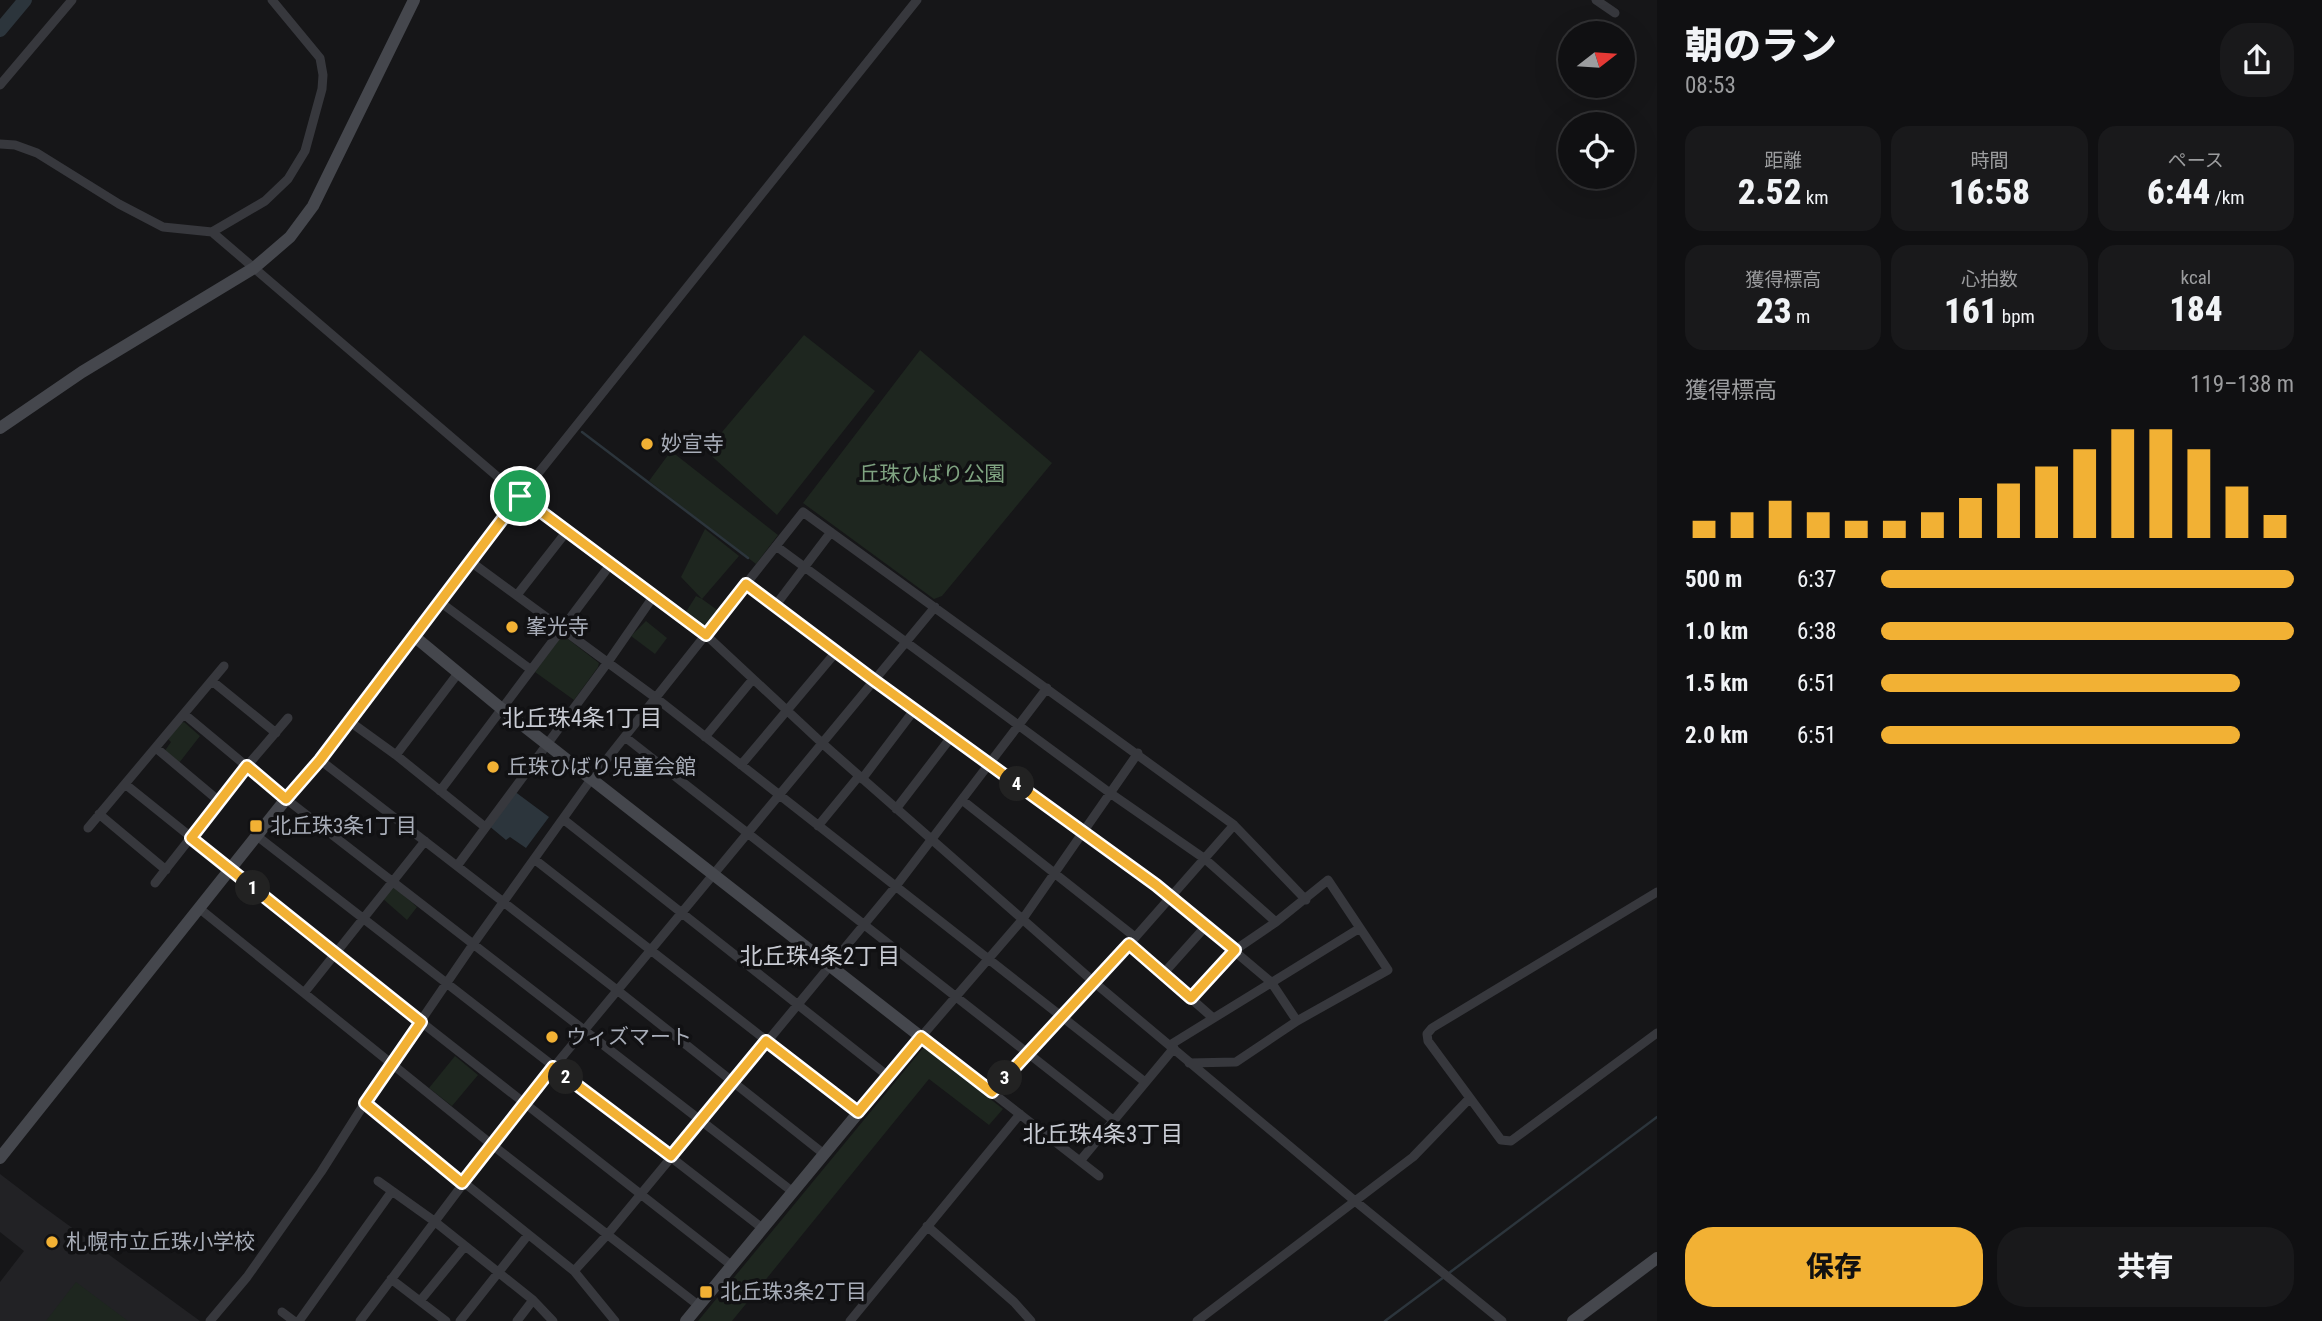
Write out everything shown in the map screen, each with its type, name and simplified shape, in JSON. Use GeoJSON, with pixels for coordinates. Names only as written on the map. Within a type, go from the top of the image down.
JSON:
{"type":"FeatureCollection","features":[{"type":"Feature","properties":{"kind":"street"},"geometry":{"type":"LineString","coordinates":[[0,85],[72,0]]}},
{"type":"Feature","properties":{"kind":"street"},"geometry":{"type":"LineString","coordinates":[[212,232],[265,201],[288,179],[305,151],[322,89],[320,58],[272,0]]}},
{"type":"Feature","properties":{"kind":"street"},"geometry":{"type":"LineString","coordinates":[[0,428],[82,372],[254,268],[290,236],[313,206],[414,0]]}},
{"type":"Feature","properties":{"kind":"street"},"geometry":{"type":"LineString","coordinates":[[0,1158],[320,760],[520,496],[917,0]]}},
{"type":"Feature","properties":{"kind":"street"},"geometry":{"type":"LineString","coordinates":[[1596,0],[1615,13]]}},
{"type":"Feature","properties":{"kind":"street"},"geometry":{"type":"LineString","coordinates":[[0,144],[15,145],[37,153],[119,204],[163,227],[212,232],[520,496],[706,635],[823,744],[1095,983],[1502,1321]]}},
{"type":"Feature","properties":{"kind":"street"},"geometry":{"type":"LineString","coordinates":[[209,1321],[247,1277],[321,1172],[474,943],[592,778],[803,512],[1234,825],[1306,900]]}},
{"type":"Feature","properties":{"kind":"street"},"geometry":{"type":"LineString","coordinates":[[517,596],[567,531]]}},
{"type":"Feature","properties":{"kind":"street"},"geometry":{"type":"LineString","coordinates":[[775,606],[831,532]]}},
{"type":"Feature","properties":{"kind":"street"},"geometry":{"type":"LineString","coordinates":[[776,546],[1110,793],[1205,859],[1276,922]]}},
{"type":"Feature","properties":{"kind":"street"},"geometry":{"type":"LineString","coordinates":[[471,562],[656,698],[1145,1082]]}},
{"type":"Feature","properties":{"kind":"street"},"geometry":{"type":"LineString","coordinates":[[440,791],[610,565]]}},
{"type":"Feature","properties":{"kind":"street"},"geometry":{"type":"LineString","coordinates":[[746,584],[1171,897],[1271,982],[1297,1021]]}},
{"type":"Feature","properties":{"kind":"street"},"geometry":{"type":"LineString","coordinates":[[457,866],[653,597]]}},
{"type":"Feature","properties":{"kind":"street"},"geometry":{"type":"LineString","coordinates":[[440,603],[530,669]]}},
{"type":"Feature","properties":{"kind":"street"},"geometry":{"type":"LineString","coordinates":[[365,1319],[391,1279],[491,1144],[935,607]]}},
{"type":"Feature","properties":{"kind":"street"},"geometry":{"type":"LineString","coordinates":[[415,637],[502,709],[1099,1175]]}},
{"type":"Feature","properties":{"kind":"street"},"geometry":{"type":"LineString","coordinates":[[741,765],[836,652]]}},
{"type":"Feature","properties":{"kind":"street"},"geometry":{"type":"LineString","coordinates":[[88,828],[224,666]]}},
{"type":"Feature","properties":{"kind":"street"},"geometry":{"type":"LineString","coordinates":[[396,755],[459,672]]}},
{"type":"Feature","properties":{"kind":"street"},"geometry":{"type":"LineString","coordinates":[[705,737],[753,679]]}},
{"type":"Feature","properties":{"kind":"street"},"geometry":{"type":"LineString","coordinates":[[212,681],[276,733]]}},
{"type":"Feature","properties":{"kind":"street"},"geometry":{"type":"LineString","coordinates":[[574,1271],[607,1235],[896,886],[1047,688]]}},
{"type":"Feature","properties":{"kind":"street"},"geometry":{"type":"LineString","coordinates":[[818,826],[915,709]]}},
{"type":"Feature","properties":{"kind":"street"},"geometry":{"type":"LineString","coordinates":[[184,714],[286,799],[793,1192]]}},
{"type":"Feature","properties":{"kind":"street"},"geometry":{"type":"LineString","coordinates":[[155,883],[288,718]]}},
{"type":"Feature","properties":{"kind":"street"},"geometry":{"type":"LineString","coordinates":[[349,721],[485,827]]}},
{"type":"Feature","properties":{"kind":"street"},"geometry":{"type":"LineString","coordinates":[[896,809],[952,736]]}},
{"type":"Feature","properties":{"kind":"street"},"geometry":{"type":"LineString","coordinates":[[625,737],[1113,1120]]}},
{"type":"Feature","properties":{"kind":"street"},"geometry":{"type":"LineString","coordinates":[[156,748],[219,801]]}},
{"type":"Feature","properties":{"kind":"street"},"geometry":{"type":"LineString","coordinates":[[686,1321],[888,1076],[1022,920],[1138,754]]}},
{"type":"Feature","properties":{"kind":"street"},"geometry":{"type":"LineString","coordinates":[[320,760],[824,1154]]}},
{"type":"Feature","properties":{"kind":"street"},"geometry":{"type":"LineString","coordinates":[[125,784],[421,1022],[731,1265]]}},
{"type":"Feature","properties":{"kind":"street"},"geometry":{"type":"LineString","coordinates":[[962,800],[1132,941],[1163,974],[1213,1018]]}},
{"type":"Feature","properties":{"kind":"street"},"geometry":{"type":"LineString","coordinates":[[99,814],[166,870]]}},
{"type":"Feature","properties":{"kind":"street"},"geometry":{"type":"LineString","coordinates":[[563,819],[888,1076]]}},
{"type":"Feature","properties":{"kind":"street"},"geometry":{"type":"LineString","coordinates":[[992,1092],[1095,983],[1234,825]]}},
{"type":"Feature","properties":{"kind":"street"},"geometry":{"type":"LineString","coordinates":[[257,836],[762,1228]]}},
{"type":"Feature","properties":{"kind":"street"},"geometry":{"type":"LineString","coordinates":[[304,993],[425,841]]}},
{"type":"Feature","properties":{"kind":"street"},"geometry":{"type":"LineString","coordinates":[[534,859],[858,1112]]}},
{"type":"Feature","properties":{"kind":"street"},"geometry":{"type":"LineString","coordinates":[[1189,1063],[1236,1062],[1297,1021],[1388,970],[1328,880],[1306,900],[1235,950],[1191,998]]}},
{"type":"Feature","properties":{"kind":"street"},"geometry":{"type":"LineString","coordinates":[[1657,892],[1432,1028],[1427,1034],[1428,1041],[1469,1099],[1501,1140],[1506,1142],[1511,1141],[1657,1033]]}},
{"type":"Feature","properties":{"kind":"street"},"geometry":{"type":"LineString","coordinates":[[200,909],[491,1144],[698,1305]]}},
{"type":"Feature","properties":{"kind":"street"},"geometry":{"type":"LineString","coordinates":[[1163,974],[1206,926]]}},
{"type":"Feature","properties":{"kind":"street"},"geometry":{"type":"LineString","coordinates":[[1080,1161],[1172,1046],[1360,928]]}},
{"type":"Feature","properties":{"kind":"street"},"geometry":{"type":"LineString","coordinates":[[1197,1321],[1413,1157],[1469,1099]]}},
{"type":"Feature","properties":{"kind":"street"},"geometry":{"type":"LineString","coordinates":[[365,1103],[574,1271],[615,1321]]}},
{"type":"Feature","properties":{"kind":"street"},"geometry":{"type":"LineString","coordinates":[[850,1321],[1020,1114]]}},
{"type":"Feature","properties":{"kind":"street"},"geometry":{"type":"LineString","coordinates":[[378,1181],[498,1272],[533,1300],[553,1321]]}},
{"type":"Feature","properties":{"kind":"street"},"geometry":{"type":"LineString","coordinates":[[282,1311],[297,1321],[392,1191]]}},
{"type":"Feature","properties":{"kind":"street"},"geometry":{"type":"LineString","coordinates":[[927,1226],[1014,1302],[1031,1321]]}},
{"type":"Feature","properties":{"kind":"street"},"geometry":{"type":"LineString","coordinates":[[460,1321],[528,1235]]}},
{"type":"Feature","properties":{"kind":"street"},"geometry":{"type":"LineString","coordinates":[[420,1301],[465,1246]]}},
{"type":"Feature","properties":{"kind":"street"},"geometry":{"type":"LineString","coordinates":[[1577,1320],[1657,1258]]}},
{"type":"Feature","properties":{"kind":"street"},"geometry":{"type":"LineString","coordinates":[[391,1279],[446,1321]]}},
{"type":"Feature","properties":{"kind":"street"},"geometry":{"type":"LineString","coordinates":[[517,1321],[533,1300]]}},
{"type":"Feature","properties":{"kind":"shaded area"},"geometry":{"type":"Polygon","coordinates":[[[514,791],[549,817],[526,848],[510,837],[506,840],[488,825],[514,791]]]}},
{"type":"Feature","properties":{"kind":"shaded area","name":"札幌市立丘珠小学校"},"geometry":{"type":"Polygon","coordinates":[[[0,1174],[200,1321],[0,1321],[0,1282],[24,1251],[0,1232],[0,1174]]]}},
{"type":"Feature","properties":{"kind":"green space"},"geometry":{"type":"Polygon","coordinates":[[[804,335],[875,391],[777,515],[706,451],[804,335]]]}},
{"type":"Feature","properties":{"kind":"green space","name":"丘珠ひばり公園"},"geometry":{"type":"Polygon","coordinates":[[[920,350],[1052,463],[942,596],[934,599],[803,503],[920,350]]]}},
{"type":"Feature","properties":{"kind":"green space"},"geometry":{"type":"Polygon","coordinates":[[[671,451],[778,535],[756,564],[649,481],[671,451]]]}},
{"type":"Feature","properties":{"kind":"green space"},"geometry":{"type":"Polygon","coordinates":[[[705,529],[739,556],[702,599],[681,577],[705,529]]]}},
{"type":"Feature","properties":{"kind":"green space"},"geometry":{"type":"Polygon","coordinates":[[[696,596],[720,612],[705,630],[684,615],[696,596]]]}},
{"type":"Feature","properties":{"kind":"green space"},"geometry":{"type":"Polygon","coordinates":[[[646,621],[667,638],[655,654],[631,636],[646,621]]]}},
{"type":"Feature","properties":{"kind":"green space"},"geometry":{"type":"Polygon","coordinates":[[[564,636],[599,663],[574,700],[535,672],[564,636]]]}},
{"type":"Feature","properties":{"kind":"green space"},"geometry":{"type":"Polygon","coordinates":[[[184,722],[200,736],[179,763],[164,752],[171,742],[168,739],[184,722]]]}},
{"type":"Feature","properties":{"kind":"green space"},"geometry":{"type":"Polygon","coordinates":[[[393,886],[417,907],[407,920],[382,898],[393,886]]]}},
{"type":"Feature","properties":{"kind":"green space"},"geometry":{"type":"Polygon","coordinates":[[[924,1047],[1003,1109],[989,1125],[929,1079],[732,1321],[698,1321],[924,1047]]]}},
{"type":"Feature","properties":{"kind":"green space"},"geometry":{"type":"Polygon","coordinates":[[[455,1056],[478,1075],[452,1106],[429,1088],[455,1056]]]}},
{"type":"Feature","properties":{"kind":"green space"},"geometry":{"type":"Polygon","coordinates":[[[76,1282],[128,1321],[46,1321],[76,1282]]]}},
{"type":"Feature","properties":{"kind":"waterway"},"geometry":{"type":"LineString","coordinates":[[0,30],[25,0]]}},
{"type":"Feature","properties":{"kind":"waterway"},"geometry":{"type":"LineString","coordinates":[[582,432],[748,558]]}},
{"type":"Feature","properties":{"kind":"waterway"},"geometry":{"type":"LineString","coordinates":[[1449,1273],[1657,1117]]}},
{"type":"Feature","properties":{"kind":"waterway"},"geometry":{"type":"LineString","coordinates":[[1385,1321],[1444,1277]]}},
{"type":"Feature","properties":{"kind":"place","name":"妙宣寺"},"geometry":{"type":"Point","coordinates":[647,444]}},
{"type":"Feature","properties":{"kind":"place","name":"峯光寺"},"geometry":{"type":"Point","coordinates":[512,627]}},
{"type":"Feature","properties":{"kind":"place","name":"丘珠ひばり児童会館"},"geometry":{"type":"Point","coordinates":[493,767]}},
{"type":"Feature","properties":{"kind":"place","name":"北丘珠3条1丁目"},"geometry":{"type":"Point","coordinates":[256,826]}},
{"type":"Feature","properties":{"kind":"place","name":"ウィズマート"},"geometry":{"type":"Point","coordinates":[552,1037]}},
{"type":"Feature","properties":{"kind":"place","name":"札幌市立丘珠小学校"},"geometry":{"type":"Point","coordinates":[52,1242]}},
{"type":"Feature","properties":{"kind":"place","name":"北丘珠3条2丁目"},"geometry":{"type":"Point","coordinates":[706,1292]}},
{"type":"Feature","properties":{"kind":"district","name":"北丘珠4条1丁目"},"geometry":{"type":"Point","coordinates":[582,718]}},
{"type":"Feature","properties":{"kind":"district","name":"北丘珠4条2丁目"},"geometry":{"type":"Point","coordinates":[820,956]}},
{"type":"Feature","properties":{"kind":"district","name":"北丘珠4条3丁目"},"geometry":{"type":"Point","coordinates":[1103,1134]}},
{"type":"Feature","properties":{"kind":"route"},"geometry":{"type":"LineString","coordinates":[[520,496],[706,635],[746,584],[1156,885],[1235,950],[1191,998],[1129,944],[992,1092],[921,1037],[858,1112],[766,1041],[671,1156],[553,1067],[462,1183],[365,1103],[421,1022],[191,838],[247,766],[286,799],[320,760],[415,637],[520,496]]}}]}
